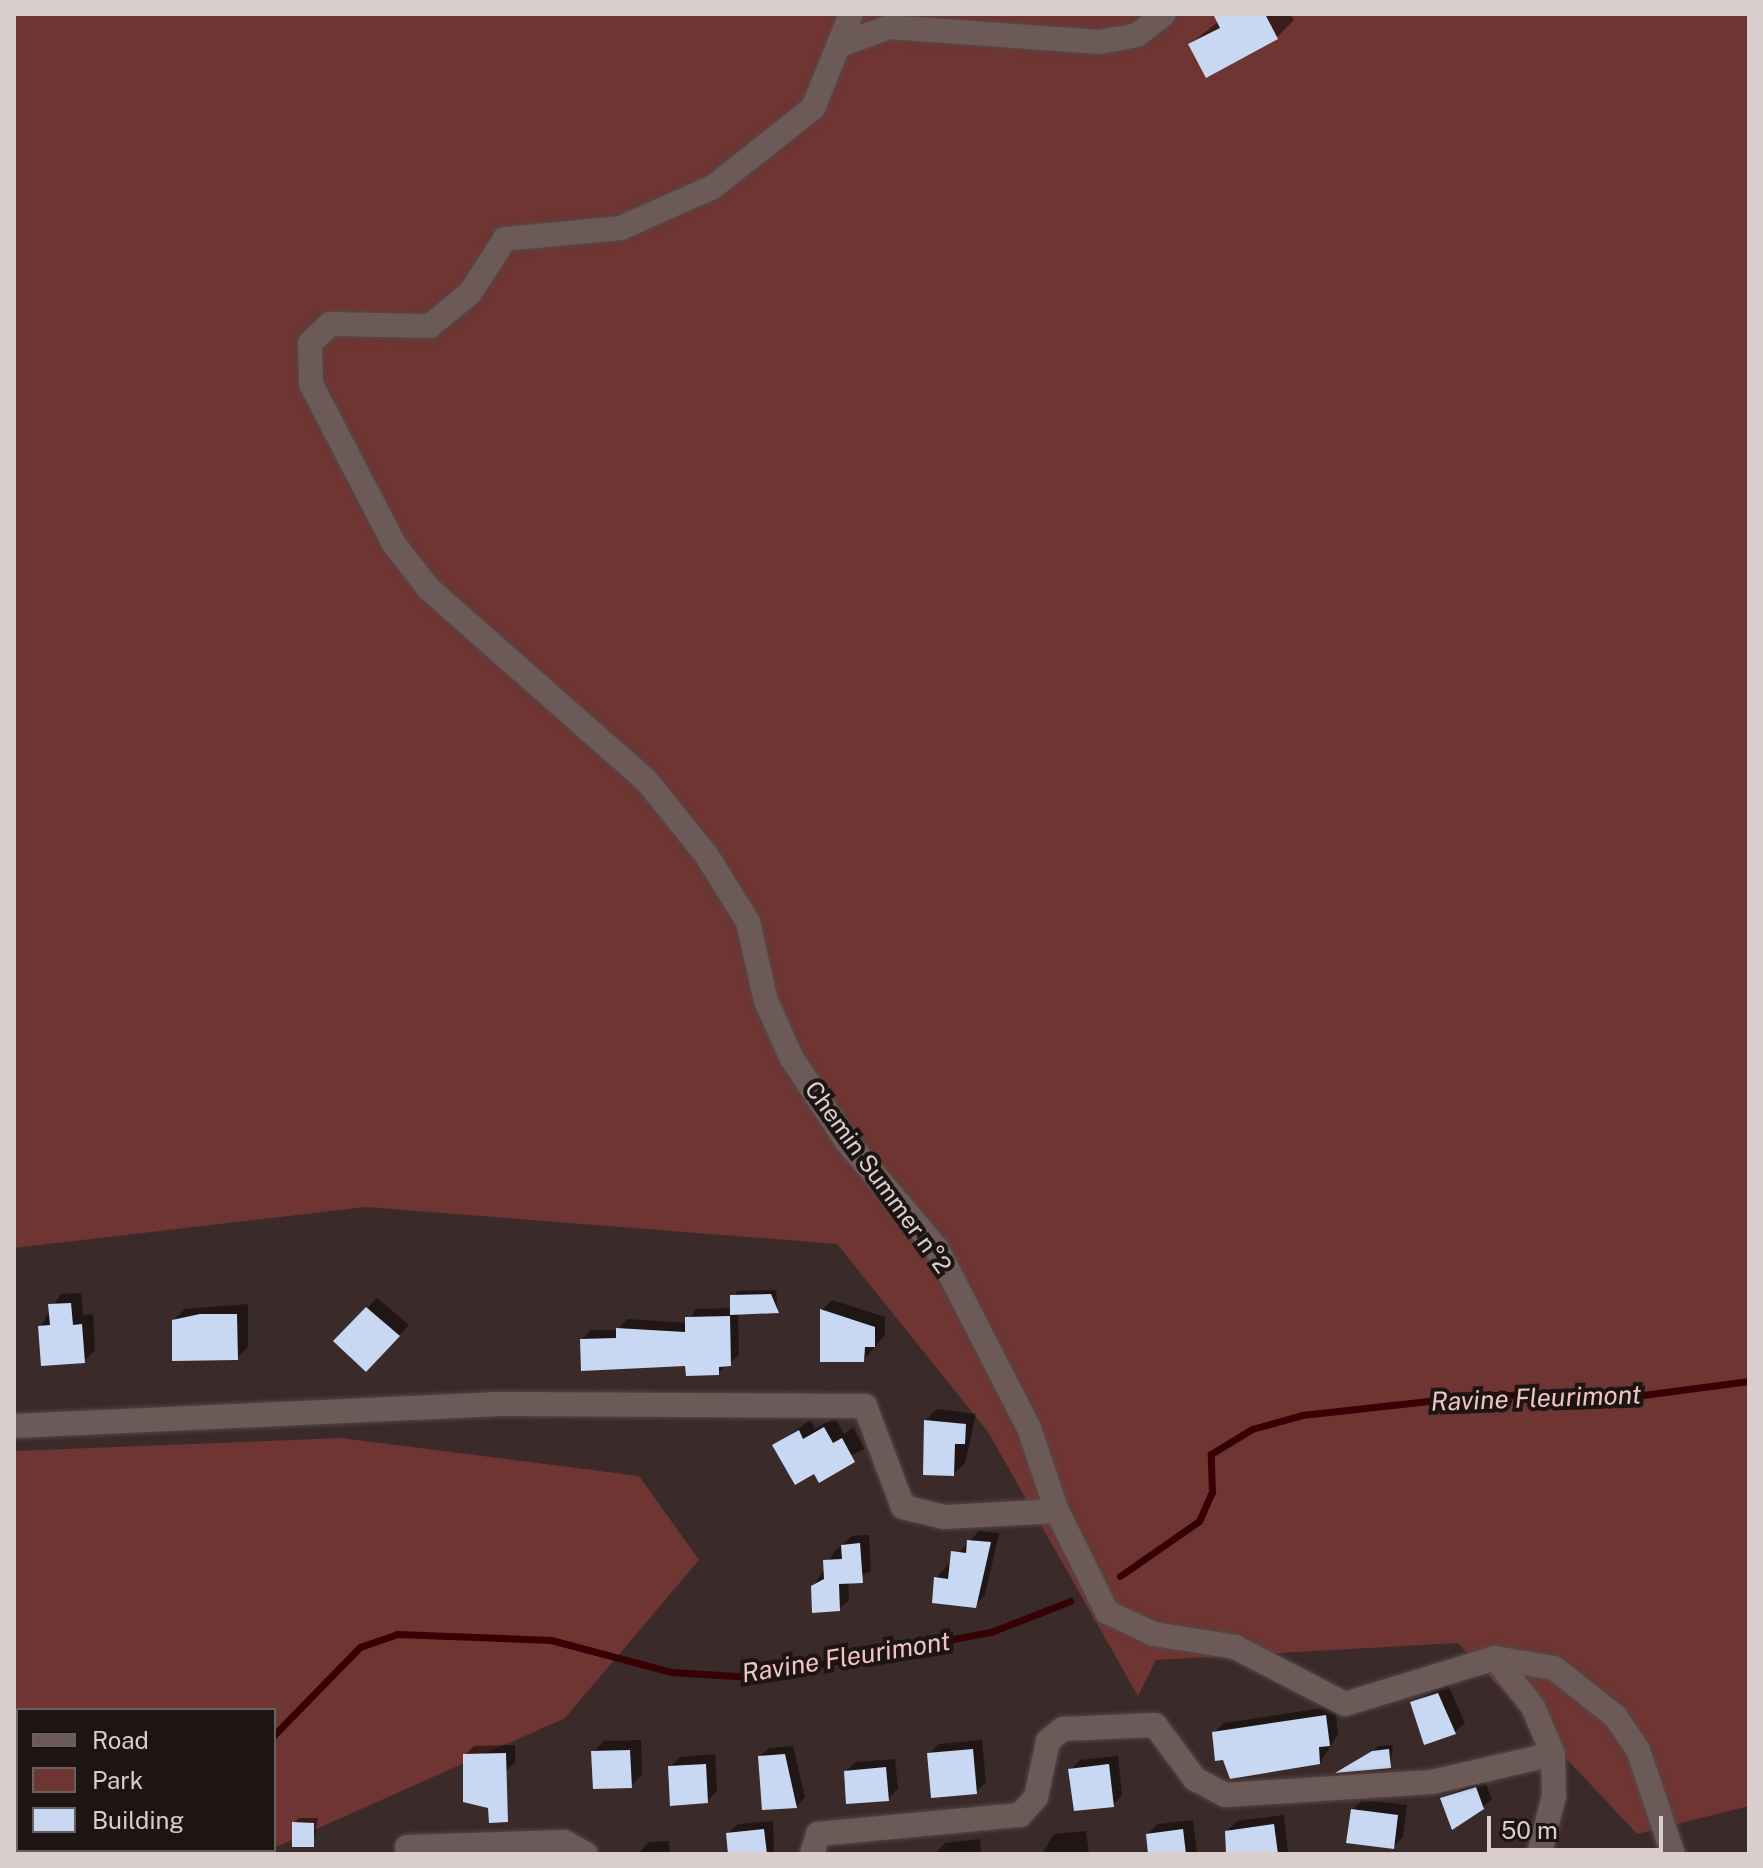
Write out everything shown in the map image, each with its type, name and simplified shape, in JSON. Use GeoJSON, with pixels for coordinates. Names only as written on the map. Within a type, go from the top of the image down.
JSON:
{"type":"FeatureCollection","features":[{"type":"Feature","properties":{"kind":"street","name":"Chemin Summer n°2"},"geometry":{"type":"LineString","coordinates":[[851,14],[843,44],[813,108],[713,187],[660,217],[621,228],[536,230],[505,239],[470,293],[430,326],[330,324],[310,343],[307,365],[394,544],[429,589],[646,780],[707,856],[748,922],[766,1001],[791,1057],[847,1142],[937,1249],[1029,1428],[1057,1511],[1107,1612],[1154,1634],[1235,1647],[1345,1704],[1495,1658],[1554,1668],[1615,1716],[1658,1793],[1673,1854]]}},
{"type":"Feature","properties":{"kind":"street"},"geometry":{"type":"LineString","coordinates":[[843,44],[889,27],[1099,42],[1137,35],[1164,14]]}},
{"type":"Feature","properties":{"kind":"street"},"geometry":{"type":"LineString","coordinates":[[14,1426],[494,1404],[865,1406],[903,1507],[944,1517],[1057,1511]]}},
{"type":"Feature","properties":{"kind":"street"},"geometry":{"type":"LineString","coordinates":[[1495,1658],[1533,1707],[1553,1754],[1554,1796],[1539,1854]]}},
{"type":"Feature","properties":{"kind":"street"},"geometry":{"type":"LineString","coordinates":[[812,1854],[818,1834],[1020,1815],[1036,1797],[1048,1741],[1063,1729],[1155,1725],[1195,1779],[1225,1795],[1432,1782],[1553,1754]]}},
{"type":"Feature","properties":{"kind":"street"},"geometry":{"type":"LineString","coordinates":[[407,1847],[564,1842],[586,1854]]}},
{"type":"Feature","properties":{"kind":"green space"},"geometry":{"type":"Polygon","coordinates":[[[14,14],[1749,14],[1749,1806],[1637,1834],[1458,1643],[1156,1660],[1138,1696],[988,1432],[837,1244],[366,1207],[14,1248],[14,14]]]}},
{"type":"Feature","properties":{"kind":"green space"},"geometry":{"type":"Polygon","coordinates":[[[341,1438],[639,1476],[699,1560],[565,1718],[276,1847],[276,1708],[16,1708],[14,1770],[14,1451],[341,1438]]]}},
{"type":"Feature","properties":{"kind":"building"},"geometry":{"type":"Polygon","coordinates":[[[1213,14],[1265,14],[1278,39],[1206,78],[1188,44],[1220,28],[1213,14]]]}},
{"type":"Feature","properties":{"kind":"building"},"geometry":{"type":"Polygon","coordinates":[[[771,1294],[779,1313],[730,1315],[730,1295],[771,1294]]]}},
{"type":"Feature","properties":{"kind":"building"},"geometry":{"type":"Polygon","coordinates":[[[71,1303],[73,1325],[82,1324],[85,1363],[41,1366],[38,1326],[50,1325],[48,1304],[71,1303]]]}},
{"type":"Feature","properties":{"kind":"building"},"geometry":{"type":"Polygon","coordinates":[[[366,1307],[400,1336],[366,1372],[333,1341],[366,1307]]]}},
{"type":"Feature","properties":{"kind":"building"},"geometry":{"type":"Polygon","coordinates":[[[820,1309],[875,1327],[875,1347],[865,1347],[864,1362],[820,1362],[820,1309]]]}},
{"type":"Feature","properties":{"kind":"building"},"geometry":{"type":"Polygon","coordinates":[[[200,1314],[237,1314],[238,1360],[172,1361],[172,1320],[200,1314]]]}},
{"type":"Feature","properties":{"kind":"building"},"geometry":{"type":"Polygon","coordinates":[[[730,1316],[731,1366],[719,1367],[719,1375],[686,1376],[685,1366],[581,1371],[580,1339],[616,1338],[616,1328],[685,1332],[685,1317],[730,1316]]]}},
{"type":"Feature","properties":{"kind":"building"},"geometry":{"type":"Polygon","coordinates":[[[924,1420],[966,1424],[965,1444],[955,1444],[954,1476],[923,1475],[924,1420]]]}},
{"type":"Feature","properties":{"kind":"building"},"geometry":{"type":"Polygon","coordinates":[[[824,1427],[833,1443],[842,1438],[855,1462],[819,1483],[814,1474],[795,1485],[772,1445],[799,1430],[803,1439],[824,1427]]]}},
{"type":"Feature","properties":{"kind":"building"},"geometry":{"type":"Polygon","coordinates":[[[967,1540],[991,1542],[976,1608],[932,1603],[934,1577],[948,1579],[951,1551],[966,1553],[967,1540]]]}},
{"type":"Feature","properties":{"kind":"building"},"geometry":{"type":"Polygon","coordinates":[[[860,1543],[863,1583],[839,1584],[840,1611],[812,1613],[811,1586],[824,1579],[823,1560],[842,1559],[841,1545],[860,1543]]]}},
{"type":"Feature","properties":{"kind":"building"},"geometry":{"type":"Polygon","coordinates":[[[1438,1693],[1456,1734],[1424,1745],[1410,1702],[1438,1693]]]}},
{"type":"Feature","properties":{"kind":"building"},"geometry":{"type":"Polygon","coordinates":[[[1326,1715],[1330,1746],[1319,1747],[1320,1764],[1230,1779],[1223,1760],[1215,1761],[1212,1732],[1326,1715]]]}},
{"type":"Feature","properties":{"kind":"building"},"geometry":{"type":"Polygon","coordinates":[[[973,1749],[977,1794],[931,1798],[927,1753],[973,1749]]]}},
{"type":"Feature","properties":{"kind":"building"},"geometry":{"type":"Polygon","coordinates":[[[1389,1749],[1391,1768],[1335,1773],[1372,1751],[1389,1749]]]}},
{"type":"Feature","properties":{"kind":"building"},"geometry":{"type":"Polygon","coordinates":[[[630,1750],[632,1788],[593,1789],[591,1751],[630,1750]]]}},
{"type":"Feature","properties":{"kind":"building"},"geometry":{"type":"Polygon","coordinates":[[[506,1753],[508,1822],[489,1823],[488,1808],[463,1802],[463,1754],[506,1753]]]}},
{"type":"Feature","properties":{"kind":"building"},"geometry":{"type":"Polygon","coordinates":[[[785,1754],[797,1808],[762,1810],[758,1756],[785,1754]]]}},
{"type":"Feature","properties":{"kind":"building"},"geometry":{"type":"Polygon","coordinates":[[[706,1764],[708,1803],[670,1806],[668,1766],[706,1764]]]}},
{"type":"Feature","properties":{"kind":"building"},"geometry":{"type":"Polygon","coordinates":[[[1109,1764],[1114,1807],[1074,1811],[1068,1769],[1109,1764]]]}},
{"type":"Feature","properties":{"kind":"building"},"geometry":{"type":"Polygon","coordinates":[[[886,1767],[889,1801],[846,1804],[844,1771],[886,1767]]]}},
{"type":"Feature","properties":{"kind":"building"},"geometry":{"type":"Polygon","coordinates":[[[1476,1787],[1484,1809],[1452,1830],[1440,1798],[1476,1787]]]}},
{"type":"Feature","properties":{"kind":"building"},"geometry":{"type":"Polygon","coordinates":[[[1351,1809],[1398,1815],[1394,1849],[1346,1843],[1351,1809]]]}},
{"type":"Feature","properties":{"kind":"building"},"geometry":{"type":"Polygon","coordinates":[[[292,1822],[314,1823],[314,1847],[292,1847],[292,1822]]]}},
{"type":"Feature","properties":{"kind":"building"},"geometry":{"type":"Polygon","coordinates":[[[1274,1824],[1278,1854],[1226,1853],[1225,1831],[1274,1824]]]}},
{"type":"Feature","properties":{"kind":"building"},"geometry":{"type":"Polygon","coordinates":[[[764,1829],[767,1854],[728,1854],[726,1833],[764,1829]]]}},
{"type":"Feature","properties":{"kind":"building"},"geometry":{"type":"Polygon","coordinates":[[[1183,1829],[1186,1854],[1148,1854],[1146,1834],[1183,1829]]]}},
{"type":"Feature","properties":{"kind":"waterway","name":"Ravine Fleurimont"},"geometry":{"type":"LineString","coordinates":[[1120,1576],[1199,1521],[1212,1492],[1211,1454],[1252,1429],[1302,1415],[1483,1395],[1635,1396],[1749,1381]]}},
{"type":"Feature","properties":{"kind":"waterway","name":"Ravine Fleurimont"},"geometry":{"type":"LineString","coordinates":[[276,1733],[360,1647],[397,1634],[551,1640],[671,1672],[752,1677],[991,1632],[1070,1601]]}}]}
